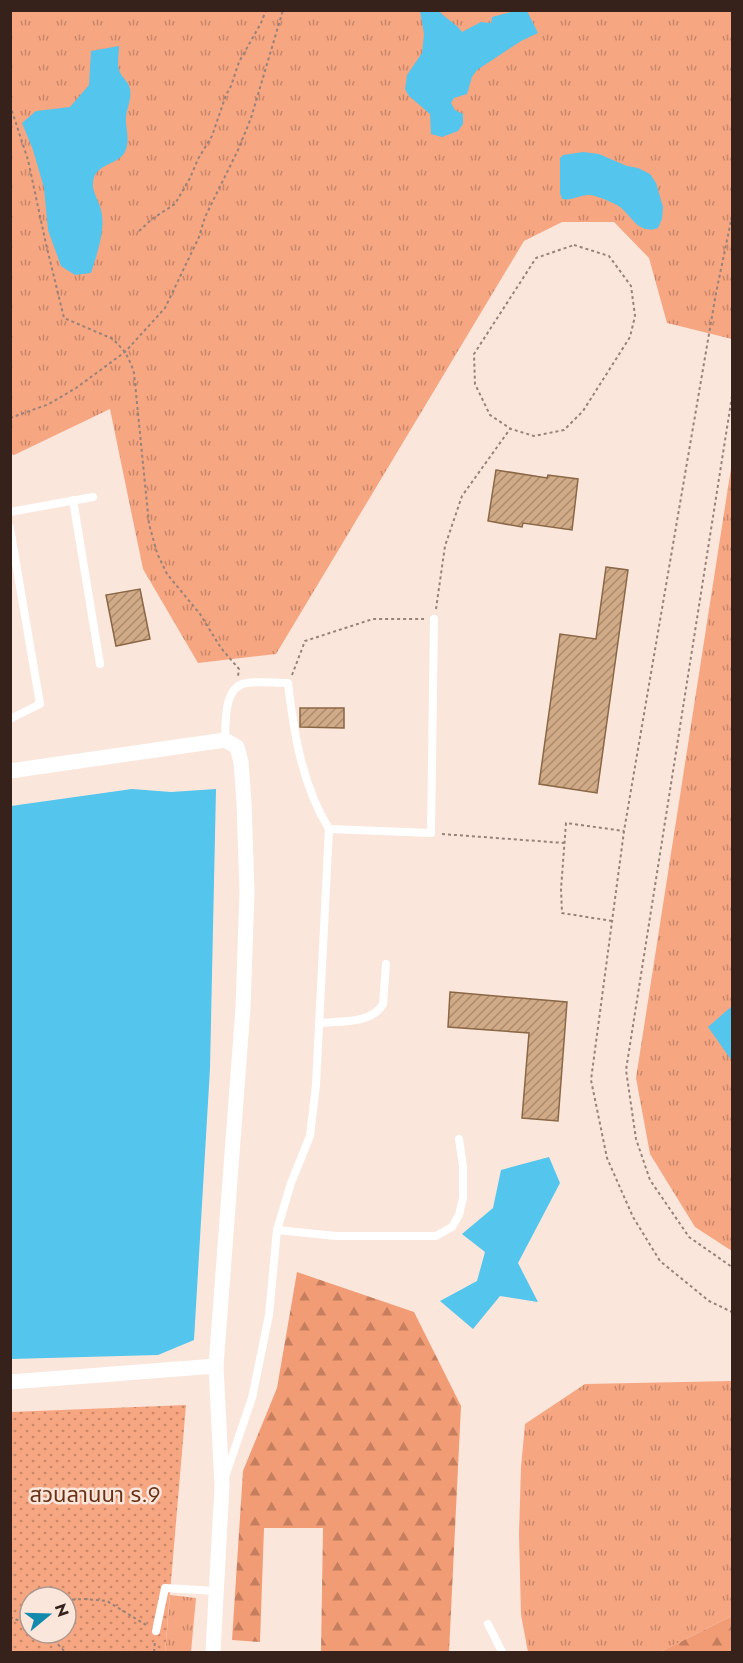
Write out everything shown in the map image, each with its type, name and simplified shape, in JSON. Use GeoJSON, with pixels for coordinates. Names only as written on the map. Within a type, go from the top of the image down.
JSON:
{"type":"FeatureCollection","features":[{"type":"Feature","properties":{"kind":"street"},"geometry":{"type":"LineString","coordinates":[[10,771],[225,740],[237,747],[241,762],[247,891],[243,1008],[216,1366],[222,1486],[213,1653]]}},
{"type":"Feature","properties":{"kind":"street"},"geometry":{"type":"LineString","coordinates":[[10,1382],[216,1366]]}},
{"type":"Feature","properties":{"kind":"lane"},"geometry":{"type":"LineString","coordinates":[[10,512],[93,497]]}},
{"type":"Feature","properties":{"kind":"lane"},"geometry":{"type":"LineString","coordinates":[[73,500],[100,664]]}},
{"type":"Feature","properties":{"kind":"lane"},"geometry":{"type":"LineString","coordinates":[[10,528],[40,704],[10,719]]}},
{"type":"Feature","properties":{"kind":"lane"},"geometry":{"type":"LineString","coordinates":[[329,829],[430,833],[434,619]]}},
{"type":"Feature","properties":{"kind":"lane"},"geometry":{"type":"LineString","coordinates":[[222,1486],[252,1398],[269,1315],[277,1230],[291,1183],[310,1136],[316,1085],[329,829],[319,813],[298,748],[292,721],[288,683],[238,685],[232,692],[227,707],[225,740]]}},
{"type":"Feature","properties":{"kind":"lane"},"geometry":{"type":"LineString","coordinates":[[319,1023],[367,1018],[380,1009],[383,1004],[386,964]]}},
{"type":"Feature","properties":{"kind":"lane"},"geometry":{"type":"LineString","coordinates":[[277,1230],[336,1236],[436,1236],[452,1227],[459,1215],[463,1198],[463,1166],[459,1139]]}},
{"type":"Feature","properties":{"kind":"lane"},"geometry":{"type":"LineString","coordinates":[[156,1631],[165,1588],[216,1592]]}},
{"type":"Feature","properties":{"kind":"lane"},"geometry":{"type":"LineString","coordinates":[[489,1624],[502,1653]]}},
{"type":"Feature","properties":{"kind":"path"},"geometry":{"type":"LineString","coordinates":[[139,231],[152,219],[175,204],[190,178],[212,136],[239,62],[266,10]]}},
{"type":"Feature","properties":{"kind":"path"},"geometry":{"type":"LineString","coordinates":[[10,418],[49,404],[76,388],[125,352],[165,308],[180,280],[205,217],[251,118],[283,10]]}},
{"type":"Feature","properties":{"kind":"path"},"geometry":{"type":"LineString","coordinates":[[10,105],[28,160],[64,318],[113,339],[125,352],[131,364],[134,373],[149,524],[157,553],[167,574],[200,614],[221,648],[239,669],[238,685]]}},
{"type":"Feature","properties":{"kind":"path"},"geometry":{"type":"LineString","coordinates":[[732,216],[716,293],[624,831],[591,1080],[607,1158],[633,1217],[660,1261],[709,1301],[732,1312]]}},
{"type":"Feature","properties":{"kind":"path"},"geometry":{"type":"LineString","coordinates":[[574,245],[609,256],[631,286],[635,316],[630,337],[583,411],[564,430],[534,436],[511,429],[490,415],[475,384],[474,354],[536,258],[574,245]]}},
{"type":"Feature","properties":{"kind":"path"},"geometry":{"type":"LineString","coordinates":[[732,396],[626,1070],[636,1139],[650,1180],[689,1237],[732,1267]]}},
{"type":"Feature","properties":{"kind":"path"},"geometry":{"type":"LineString","coordinates":[[288,683],[305,641],[373,619],[434,619],[445,546],[462,496],[511,429]]}},
{"type":"Feature","properties":{"kind":"path"},"geometry":{"type":"LineString","coordinates":[[612,921],[562,913],[561,889],[566,823],[624,831]]}},
{"type":"Feature","properties":{"kind":"path"},"geometry":{"type":"LineString","coordinates":[[430,833],[564,843]]}},
{"type":"Feature","properties":{"kind":"path"},"geometry":{"type":"LineString","coordinates":[[78,1599],[107,1601],[156,1631],[154,1653]]}},
{"type":"Feature","properties":{"kind":"green space"},"geometry":{"type":"Polygon","coordinates":[[[10,11],[732,11],[732,339],[667,323],[649,258],[614,222],[562,222],[524,241],[276,654],[198,663],[143,569],[110,409],[14,455],[11,454],[10,11]]]}},
{"type":"Feature","properties":{"kind":"green space"},"geometry":{"type":"Polygon","coordinates":[[[732,462],[732,1251],[695,1227],[650,1154],[636,1078],[732,462]]]}},
{"type":"Feature","properties":{"kind":"green space"},"geometry":{"type":"Polygon","coordinates":[[[297,1272],[414,1312],[461,1406],[449,1652],[321,1652],[323,1528],[264,1528],[260,1642],[232,1640],[243,1471],[277,1388],[297,1272]]]}},
{"type":"Feature","properties":{"kind":"green space"},"geometry":{"type":"Polygon","coordinates":[[[732,1381],[732,1616],[660,1652],[528,1652],[521,1615],[519,1534],[525,1424],[585,1384],[732,1381]]]}},
{"type":"Feature","properties":{"kind":"green space","name":"สวนลานนา ร.9"},"geometry":{"type":"Polygon","coordinates":[[[186,1405],[165,1652],[11,1652],[11,1412],[186,1405]]]}},
{"type":"Feature","properties":{"kind":"green space"},"geometry":{"type":"Polygon","coordinates":[[[170,1595],[196,1598],[191,1652],[165,1652],[170,1595]]]}},
{"type":"Feature","properties":{"kind":"green space"},"geometry":{"type":"Polygon","coordinates":[[[732,1616],[732,1652],[660,1652],[732,1616]]]}},
{"type":"Feature","properties":{"kind":"water"},"geometry":{"type":"Polygon","coordinates":[[[420,11],[439,11],[462,32],[481,22],[491,23],[492,17],[527,11],[538,33],[521,41],[477,70],[472,77],[467,94],[454,98],[451,103],[455,110],[463,114],[463,124],[458,131],[442,137],[431,134],[430,114],[409,96],[405,89],[407,75],[422,53],[424,34],[420,11]]]}},
{"type":"Feature","properties":{"kind":"water"},"geometry":{"type":"Polygon","coordinates":[[[119,46],[119,70],[129,86],[130,93],[126,117],[127,145],[119,159],[103,167],[94,176],[94,190],[102,217],[100,242],[91,273],[75,275],[61,266],[48,230],[44,188],[22,123],[36,111],[70,107],[89,85],[91,51],[119,46]]]}},
{"type":"Feature","properties":{"kind":"water"},"geometry":{"type":"Polygon","coordinates":[[[583,152],[599,154],[650,174],[656,183],[663,207],[662,219],[658,228],[640,227],[620,207],[596,196],[585,195],[562,199],[560,158],[563,155],[583,152]]]}},
{"type":"Feature","properties":{"kind":"water"},"geometry":{"type":"Polygon","coordinates":[[[132,789],[171,792],[216,789],[210,1068],[194,1340],[158,1355],[11,1359],[11,806],[132,789]]]}},
{"type":"Feature","properties":{"kind":"water"},"geometry":{"type":"Polygon","coordinates":[[[732,1006],[732,1061],[708,1027],[732,1006]]]}},
{"type":"Feature","properties":{"kind":"water"},"geometry":{"type":"Polygon","coordinates":[[[549,1157],[560,1183],[518,1263],[538,1302],[500,1296],[473,1329],[440,1301],[477,1281],[485,1252],[462,1234],[493,1208],[501,1170],[549,1157]]]}},
{"type":"Feature","properties":{"kind":"building"},"geometry":{"type":"Polygon","coordinates":[[[496,470],[547,478],[548,475],[578,479],[572,530],[523,523],[522,527],[488,521],[496,470]]]}},
{"type":"Feature","properties":{"kind":"building"},"geometry":{"type":"Polygon","coordinates":[[[606,567],[628,570],[597,793],[539,784],[560,634],[596,639],[606,567]]]}},
{"type":"Feature","properties":{"kind":"building"},"geometry":{"type":"Polygon","coordinates":[[[140,589],[150,639],[116,646],[106,595],[140,589]]]}},
{"type":"Feature","properties":{"kind":"building"},"geometry":{"type":"Polygon","coordinates":[[[300,708],[344,708],[344,728],[300,727],[300,708]]]}},
{"type":"Feature","properties":{"kind":"building"},"geometry":{"type":"Polygon","coordinates":[[[450,992],[567,1002],[558,1121],[522,1118],[529,1033],[448,1027],[450,992]]]}}]}
